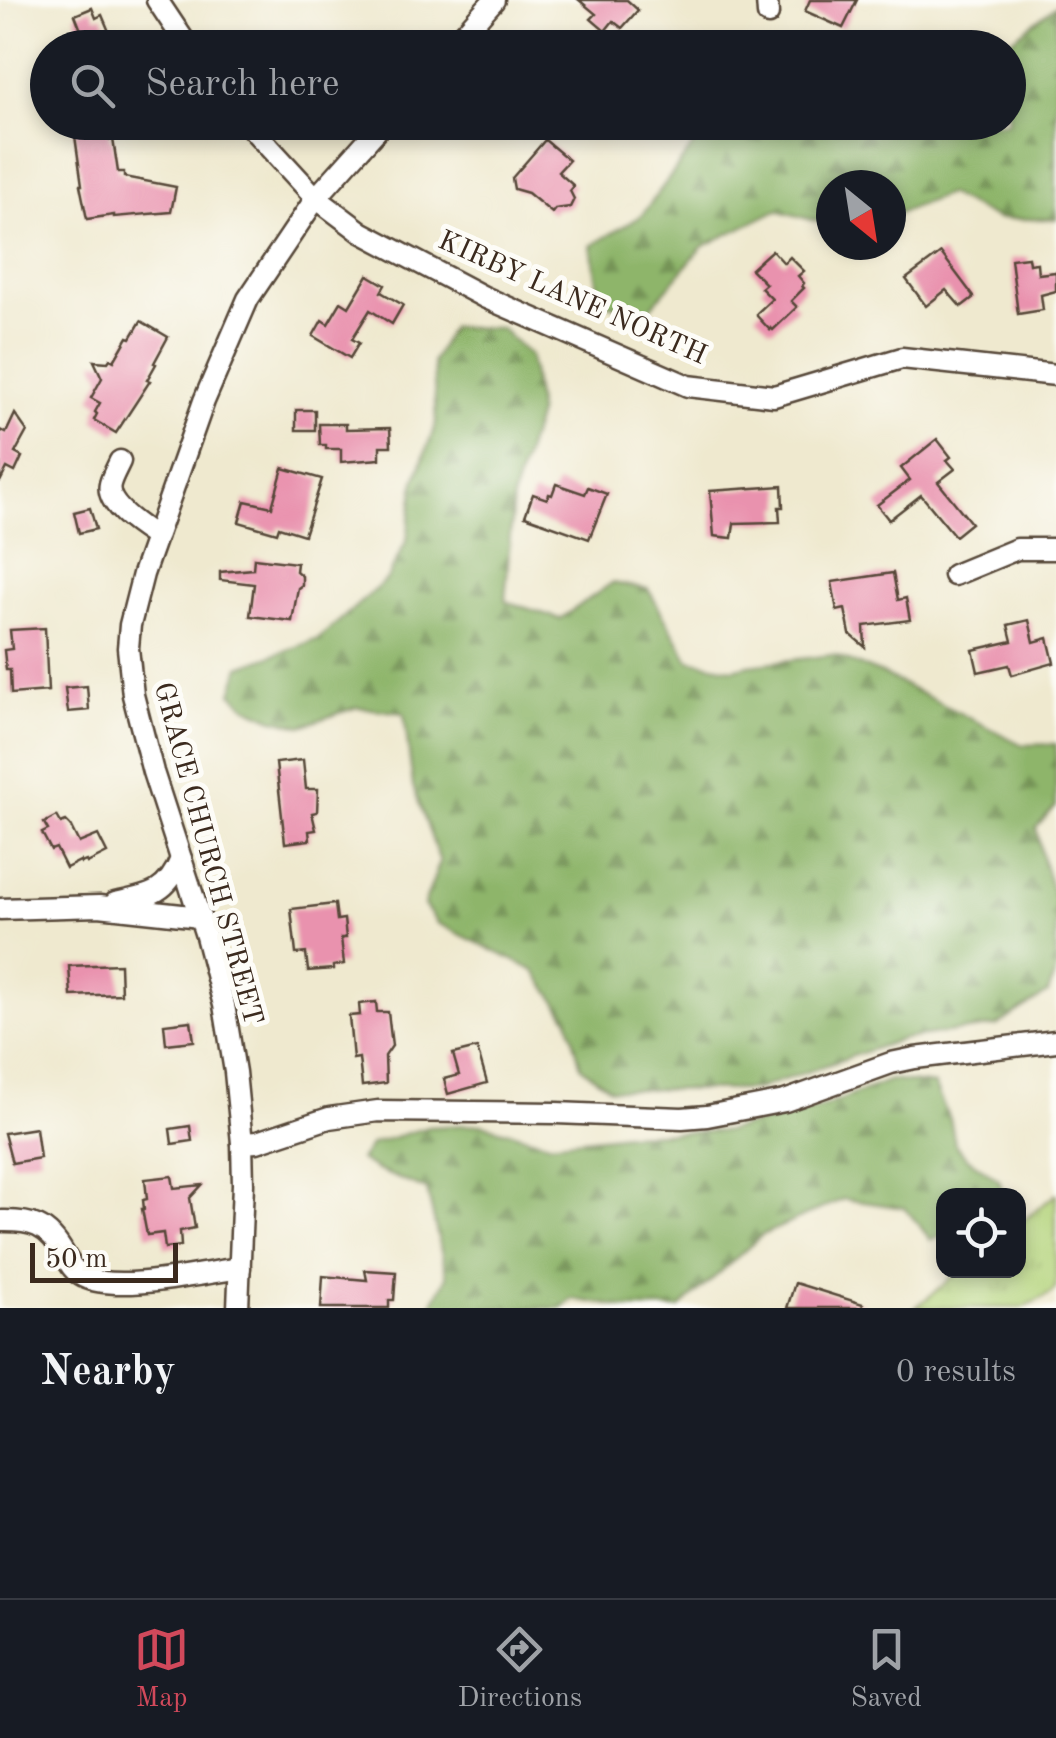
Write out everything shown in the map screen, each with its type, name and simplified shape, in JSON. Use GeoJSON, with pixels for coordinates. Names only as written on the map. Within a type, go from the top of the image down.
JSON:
{"type":"FeatureCollection","features":[{"type":"Feature","properties":{"kind":"street"},"geometry":{"type":"LineString","coordinates":[[157,0],[177,30]]}},
{"type":"Feature","properties":{"kind":"street"},"geometry":{"type":"LineString","coordinates":[[467,30],[494,0]]}},
{"type":"Feature","properties":{"kind":"street","name":"KIRBY LANE NORTH"},"geometry":{"type":"LineString","coordinates":[[263,140],[316,198],[361,232],[484,297],[688,386],[774,396],[902,358],[1056,375]]}},
{"type":"Feature","properties":{"kind":"street","name":"GRACE CHURCH STREET"},"geometry":{"type":"LineString","coordinates":[[238,1308],[242,1143],[235,1072],[226,1017],[200,917],[153,772],[129,672],[130,625],[135,600],[204,401],[248,299],[316,198],[368,140]]}},
{"type":"Feature","properties":{"kind":"street"},"geometry":{"type":"LineString","coordinates":[[120,461],[110,484],[111,496],[128,517],[156,537]]}},
{"type":"Feature","properties":{"kind":"street"},"geometry":{"type":"LineString","coordinates":[[954,576],[1017,549],[1056,548]]}},
{"type":"Feature","properties":{"kind":"street"},"geometry":{"type":"LineString","coordinates":[[98,906],[146,896],[163,888],[174,876],[181,859]]}},
{"type":"Feature","properties":{"kind":"street"},"geometry":{"type":"LineString","coordinates":[[0,909],[98,906],[200,917]]}},
{"type":"Feature","properties":{"kind":"street"},"geometry":{"type":"LineString","coordinates":[[242,1143],[330,1118],[378,1111],[708,1116],[786,1102],[903,1060],[1056,1040]]}},
{"type":"Feature","properties":{"kind":"street"},"geometry":{"type":"LineString","coordinates":[[0,1221],[20,1220],[44,1229],[55,1237],[72,1268],[96,1281],[140,1282],[240,1268]]}},
{"type":"Feature","properties":{"kind":"green space"},"geometry":{"type":"Polygon","coordinates":[[[1056,6],[1056,219],[997,219],[947,194],[906,210],[906,170],[816,170],[816,221],[777,210],[702,247],[642,318],[600,300],[591,246],[642,215],[697,140],[1026,140],[1026,30],[1056,6]]]}},
{"type":"Feature","properties":{"kind":"green space"},"geometry":{"type":"Polygon","coordinates":[[[451,327],[501,328],[530,356],[538,414],[513,495],[505,601],[560,619],[612,583],[648,589],[689,660],[733,669],[833,655],[882,674],[1023,745],[1056,744],[1056,806],[1036,828],[1056,903],[1056,970],[1048,993],[996,1026],[902,1039],[754,1090],[611,1089],[581,1067],[568,1018],[535,971],[437,923],[424,905],[440,862],[413,786],[404,713],[357,707],[302,726],[247,707],[232,693],[240,667],[319,639],[387,579],[407,540],[415,481],[436,423],[433,361],[451,327]]]}},
{"type":"Feature","properties":{"kind":"green space"},"geometry":{"type":"Polygon","coordinates":[[[890,1080],[934,1085],[951,1123],[955,1144],[966,1157],[999,1180],[1002,1188],[936,1188],[936,1238],[931,1240],[905,1208],[843,1199],[762,1235],[680,1308],[630,1308],[572,1299],[562,1308],[430,1308],[447,1277],[427,1190],[360,1160],[371,1144],[428,1127],[482,1124],[549,1143],[627,1134],[727,1131],[823,1107],[890,1080]]]}},
{"type":"Feature","properties":{"kind":"green space"},"geometry":{"type":"Polygon","coordinates":[[[1056,1194],[1056,1288],[1050,1294],[1022,1308],[915,1308],[952,1278],[1026,1278],[1026,1218],[1056,1194]]]}},
{"type":"Feature","properties":{"kind":"building"},"geometry":{"type":"Polygon","coordinates":[[[579,0],[627,0],[638,10],[622,28],[613,21],[606,30],[591,19],[596,14],[579,0]]]}},
{"type":"Feature","properties":{"kind":"building"},"geometry":{"type":"Polygon","coordinates":[[[810,0],[857,0],[843,28],[805,11],[810,0]]]}},
{"type":"Feature","properties":{"kind":"building"},"geometry":{"type":"Polygon","coordinates":[[[92,8],[96,18],[102,15],[108,30],[81,30],[75,15],[92,8]]]}},
{"type":"Feature","properties":{"kind":"building"},"geometry":{"type":"Polygon","coordinates":[[[76,140],[113,140],[118,172],[124,172],[124,177],[176,187],[171,212],[87,219],[76,140]]]}},
{"type":"Feature","properties":{"kind":"building"},"geometry":{"type":"Polygon","coordinates":[[[545,140],[569,160],[558,172],[574,186],[570,207],[552,213],[528,193],[514,189],[512,178],[545,140]]]}},
{"type":"Feature","properties":{"kind":"building"},"geometry":{"type":"Polygon","coordinates":[[[772,250],[784,263],[790,257],[804,271],[798,276],[804,288],[791,301],[797,307],[770,330],[757,313],[772,299],[761,288],[766,284],[751,269],[772,250]]]}},
{"type":"Feature","properties":{"kind":"building"},"geometry":{"type":"Polygon","coordinates":[[[941,253],[974,297],[961,307],[946,290],[926,306],[906,279],[941,253]]]}},
{"type":"Feature","properties":{"kind":"building"},"geometry":{"type":"Polygon","coordinates":[[[1028,257],[1029,264],[1037,263],[1038,274],[1056,272],[1056,291],[1041,295],[1043,310],[1018,314],[1011,259],[1028,257]]]}},
{"type":"Feature","properties":{"kind":"building"},"geometry":{"type":"Polygon","coordinates":[[[368,275],[385,285],[381,292],[403,305],[392,324],[370,310],[352,339],[359,343],[350,358],[313,336],[322,320],[328,324],[341,302],[349,307],[368,275]]]}},
{"type":"Feature","properties":{"kind":"building"},"geometry":{"type":"Polygon","coordinates":[[[141,321],[168,337],[147,380],[150,381],[116,433],[94,420],[100,403],[91,398],[102,378],[94,361],[114,361],[141,321]]]}},
{"type":"Feature","properties":{"kind":"building"},"geometry":{"type":"Polygon","coordinates":[[[296,410],[315,410],[315,430],[296,430],[296,410]]]}},
{"type":"Feature","properties":{"kind":"building"},"geometry":{"type":"Polygon","coordinates":[[[15,414],[27,431],[15,453],[22,457],[15,472],[7,468],[0,482],[0,430],[6,433],[15,414]]]}},
{"type":"Feature","properties":{"kind":"building"},"geometry":{"type":"Polygon","coordinates":[[[319,424],[346,424],[346,429],[390,428],[391,446],[380,446],[380,459],[341,462],[341,449],[320,445],[319,424]]]}},
{"type":"Feature","properties":{"kind":"building"},"geometry":{"type":"Polygon","coordinates":[[[937,439],[955,469],[938,482],[971,523],[955,536],[921,495],[889,520],[877,505],[910,480],[901,468],[937,439]]]}},
{"type":"Feature","properties":{"kind":"building"},"geometry":{"type":"Polygon","coordinates":[[[283,468],[322,479],[304,535],[279,527],[277,533],[239,522],[245,501],[272,507],[283,468]]]}},
{"type":"Feature","properties":{"kind":"building"},"geometry":{"type":"Polygon","coordinates":[[[556,484],[585,494],[588,487],[607,494],[589,539],[525,516],[533,494],[547,499],[556,484]]]}},
{"type":"Feature","properties":{"kind":"building"},"geometry":{"type":"Polygon","coordinates":[[[782,486],[780,522],[734,523],[732,538],[714,536],[710,491],[782,486]]]}},
{"type":"Feature","properties":{"kind":"building"},"geometry":{"type":"Polygon","coordinates":[[[90,508],[96,529],[79,533],[74,512],[90,508]]]}},
{"type":"Feature","properties":{"kind":"building"},"geometry":{"type":"Polygon","coordinates":[[[254,558],[297,563],[302,585],[298,588],[292,621],[250,616],[254,584],[220,580],[220,572],[253,569],[254,558]]]}},
{"type":"Feature","properties":{"kind":"building"},"geometry":{"type":"Polygon","coordinates":[[[893,573],[898,600],[906,598],[910,620],[864,626],[865,647],[850,634],[845,609],[837,611],[832,582],[893,573]]]}},
{"type":"Feature","properties":{"kind":"building"},"geometry":{"type":"Polygon","coordinates":[[[1029,620],[1034,642],[1048,638],[1054,663],[1012,675],[1009,665],[978,672],[973,650],[1012,641],[1008,625],[1029,620]]]}},
{"type":"Feature","properties":{"kind":"building"},"geometry":{"type":"Polygon","coordinates":[[[45,628],[48,691],[11,694],[4,650],[12,649],[10,630],[45,628]]]}},
{"type":"Feature","properties":{"kind":"building"},"geometry":{"type":"Polygon","coordinates":[[[87,686],[89,710],[68,712],[65,688],[87,686]]]}},
{"type":"Feature","properties":{"kind":"building"},"geometry":{"type":"Polygon","coordinates":[[[303,760],[306,789],[318,789],[317,812],[312,813],[316,830],[309,831],[310,840],[285,843],[276,763],[303,760]]]}},
{"type":"Feature","properties":{"kind":"building"},"geometry":{"type":"Polygon","coordinates":[[[57,816],[61,823],[66,821],[70,825],[79,843],[98,835],[107,853],[66,868],[56,848],[51,850],[42,833],[48,830],[44,823],[57,816]]]}},
{"type":"Feature","properties":{"kind":"building"},"geometry":{"type":"Polygon","coordinates":[[[335,904],[337,920],[344,919],[344,964],[308,971],[306,953],[296,954],[291,909],[335,904]]]}},
{"type":"Feature","properties":{"kind":"building"},"geometry":{"type":"Polygon","coordinates":[[[120,964],[121,994],[71,996],[69,966],[120,964]]]}},
{"type":"Feature","properties":{"kind":"building"},"geometry":{"type":"Polygon","coordinates":[[[376,1002],[377,1012],[388,1012],[392,1046],[385,1056],[386,1083],[362,1086],[359,1058],[353,1059],[349,1016],[360,1015],[359,1004],[376,1002]]]}},
{"type":"Feature","properties":{"kind":"building"},"geometry":{"type":"Polygon","coordinates":[[[191,1021],[194,1041],[166,1044],[164,1024],[191,1021]]]}},
{"type":"Feature","properties":{"kind":"building"},"geometry":{"type":"Polygon","coordinates":[[[477,1048],[487,1083],[448,1094],[444,1079],[459,1075],[453,1054],[477,1048]]]}},
{"type":"Feature","properties":{"kind":"building"},"geometry":{"type":"Polygon","coordinates":[[[190,1126],[192,1141],[172,1144],[170,1129],[190,1126]]]}},
{"type":"Feature","properties":{"kind":"building"},"geometry":{"type":"Polygon","coordinates":[[[36,1128],[40,1158],[12,1163],[4,1133],[36,1128]]]}},
{"type":"Feature","properties":{"kind":"building"},"geometry":{"type":"Polygon","coordinates":[[[172,1176],[174,1188],[202,1185],[190,1198],[195,1228],[180,1231],[181,1246],[165,1248],[163,1233],[147,1235],[142,1209],[143,1200],[147,1199],[145,1179],[172,1176]]]}},
{"type":"Feature","properties":{"kind":"building"},"geometry":{"type":"Polygon","coordinates":[[[365,1270],[396,1272],[394,1300],[389,1300],[389,1308],[321,1308],[323,1276],[367,1280],[365,1270]]]}},
{"type":"Feature","properties":{"kind":"building"},"geometry":{"type":"Polygon","coordinates":[[[795,1283],[863,1304],[862,1308],[787,1308],[795,1283]]]}}]}
